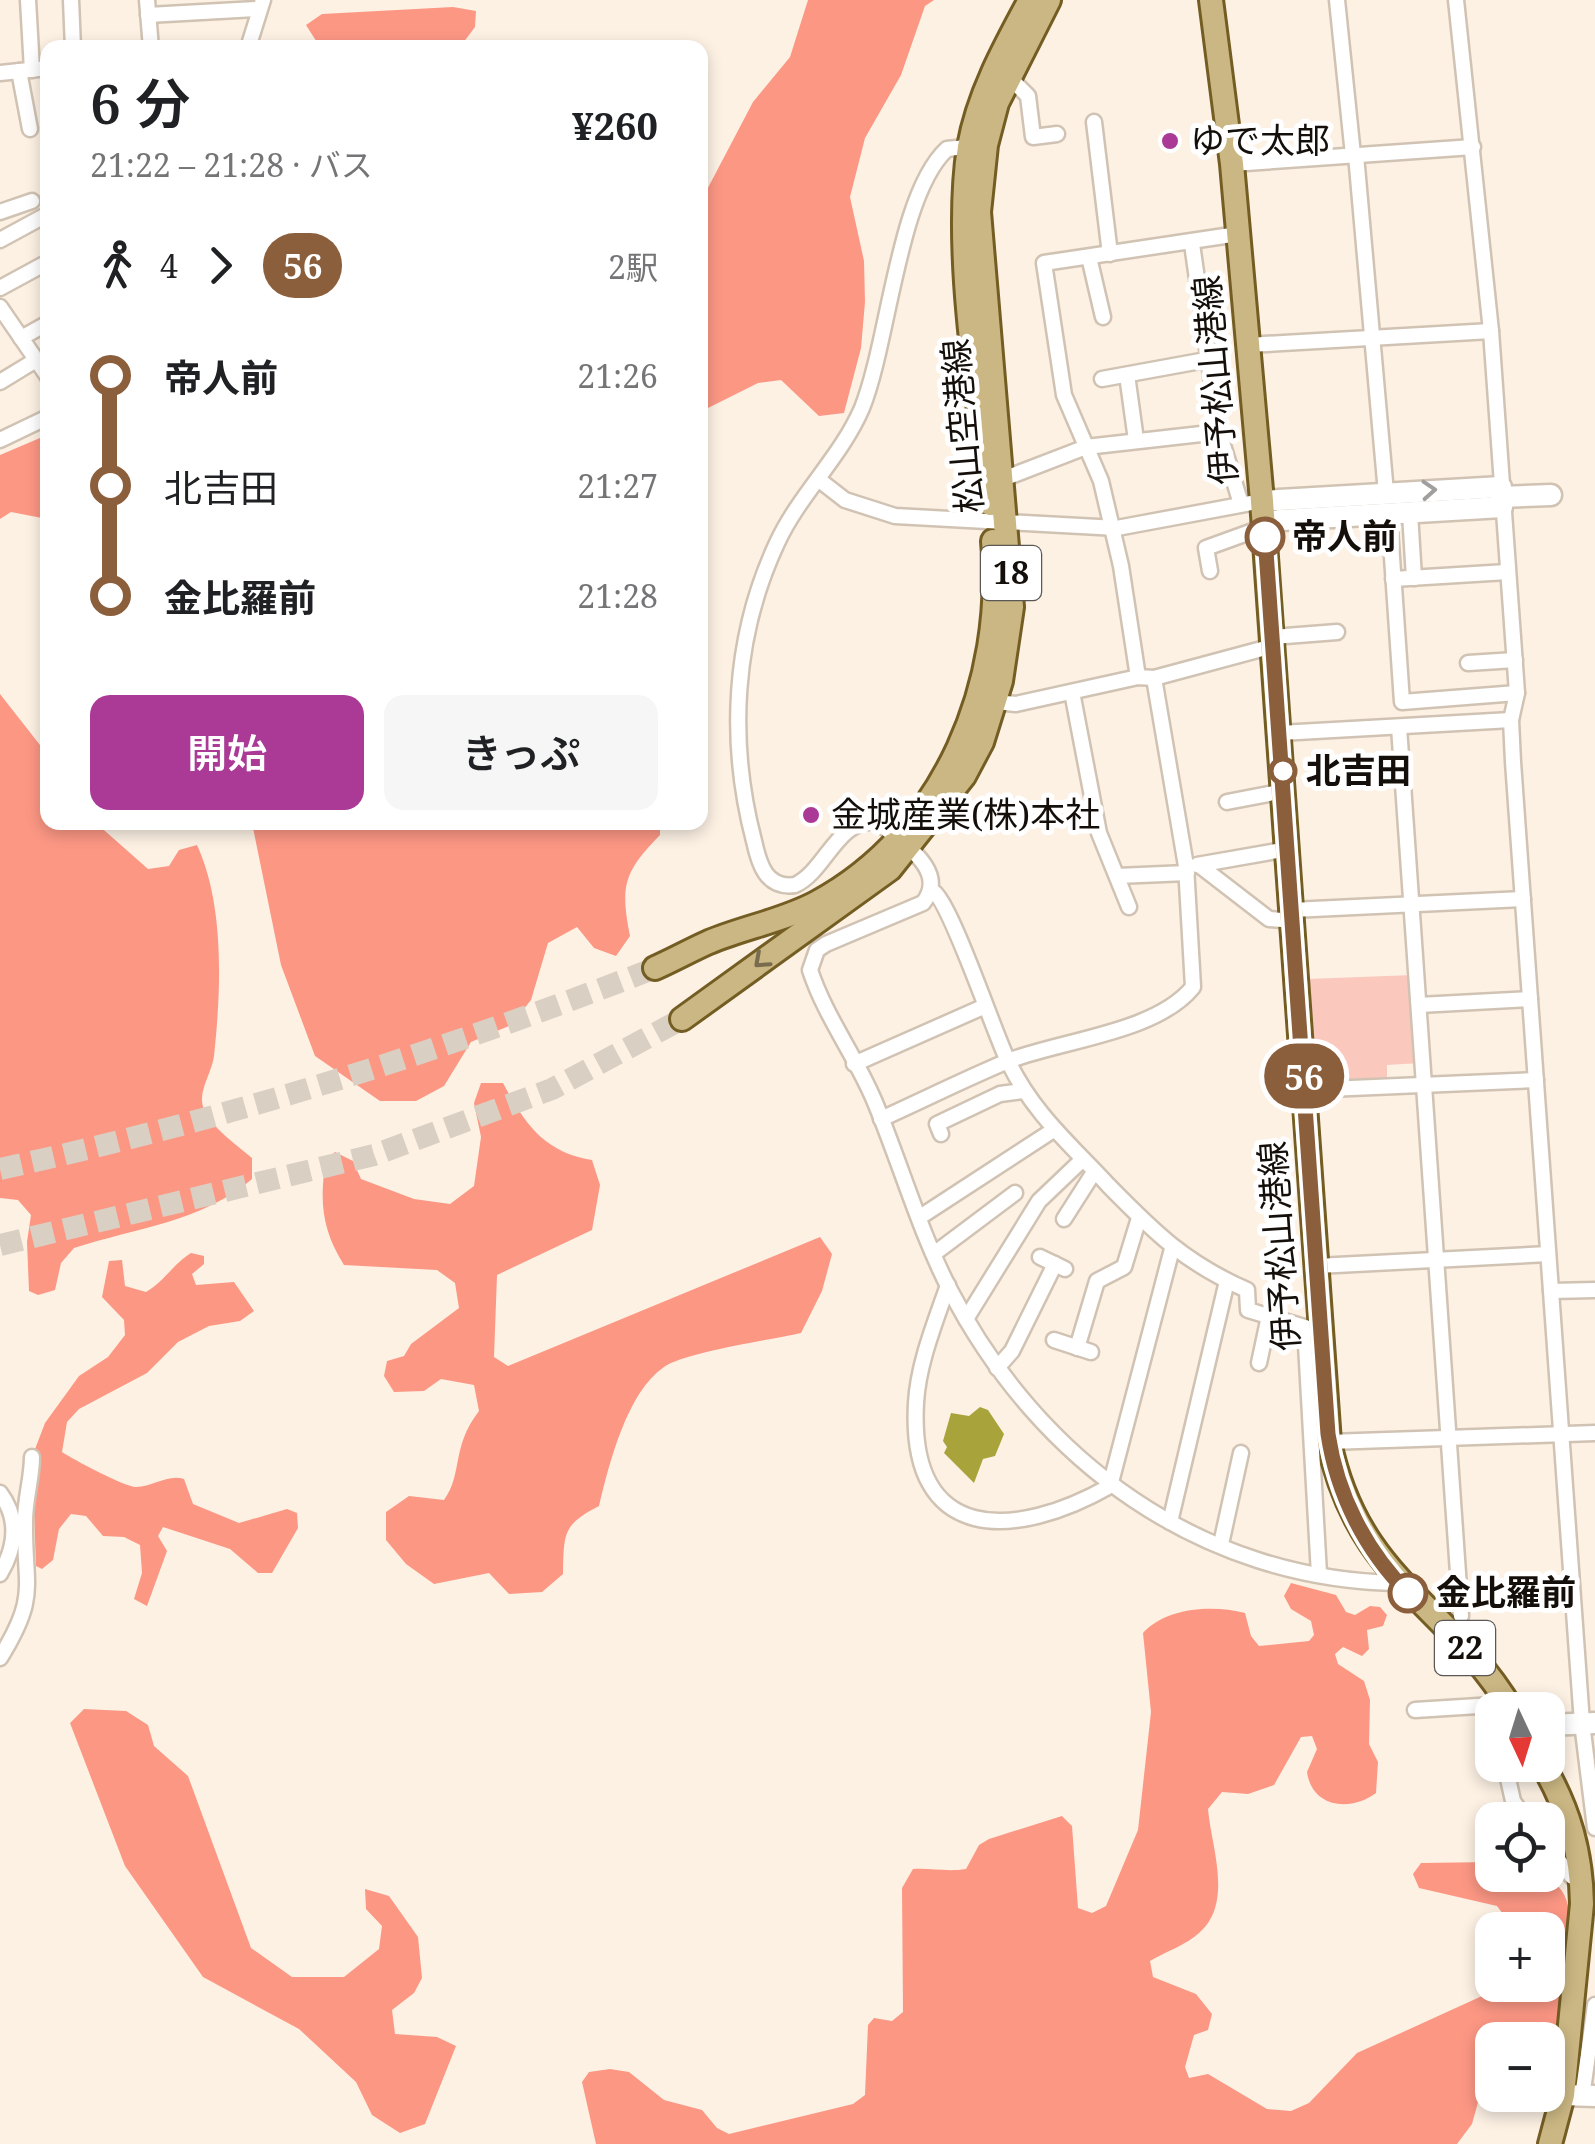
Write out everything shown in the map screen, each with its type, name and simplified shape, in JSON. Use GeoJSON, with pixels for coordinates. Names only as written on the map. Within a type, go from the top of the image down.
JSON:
{"type":"FeatureCollection","features":[{"type":"Feature","properties":{"kind":"main road","name":"松山空港線"},"geometry":{"type":"LineString","coordinates":[[682,1018],[728,989],[780,944],[844,906],[903,844],[974,759],[995,702],[1012,607],[964,222],[977,146],[1002,51],[1030,0]]}},
{"type":"Feature","properties":{"kind":"main road","name":"松山空港線"},"geometry":{"type":"LineString","coordinates":[[654,968],[711,941],[772,922],[820,901],[903,844],[956,756],[983,688],[996,614],[1003,479],[979,212],[977,146],[1049,0]]}},
{"type":"Feature","properties":{"kind":"main road","name":"伊予松山港線"},"geometry":{"type":"LineString","coordinates":[[1211,0],[1232,164],[1258,513],[1273,642],[1316,1266],[1313,1330],[1325,1456],[1358,1525],[1398,1583],[1476,1660],[1494,1692]]}},
{"type":"Feature","properties":{"kind":"main road"},"geometry":{"type":"LineString","coordinates":[[1550,2144],[1580,2096],[1582,1879],[1570,1819],[1552,1782]]}},
{"type":"Feature","properties":{"kind":"main road"},"geometry":{"type":"LineString","coordinates":[[1564,2144],[1568,2114],[1580,2096]]}},
{"type":"Feature","properties":{"kind":"street"},"geometry":{"type":"LineString","coordinates":[[28,0],[33,70],[30,129]]}},
{"type":"Feature","properties":{"kind":"street"},"geometry":{"type":"LineString","coordinates":[[70,0],[72,40]]}},
{"type":"Feature","properties":{"kind":"street"},"geometry":{"type":"LineString","coordinates":[[1337,0],[1395,506],[1414,578]]}},
{"type":"Feature","properties":{"kind":"street"},"geometry":{"type":"LineString","coordinates":[[1456,0],[1491,331],[1517,693],[1511,720],[1523,899],[1595,1828]]}},
{"type":"Feature","properties":{"kind":"street"},"geometry":{"type":"LineString","coordinates":[[150,40],[148,7],[260,4],[250,40]]}},
{"type":"Feature","properties":{"kind":"street"},"geometry":{"type":"LineString","coordinates":[[0,73],[33,70]]}},
{"type":"Feature","properties":{"kind":"street"},"geometry":{"type":"LineString","coordinates":[[1008,77],[1028,96],[1033,137],[1057,134]]}},
{"type":"Feature","properties":{"kind":"street"},"geometry":{"type":"LineString","coordinates":[[1094,122],[1110,254]]}},
{"type":"Feature","properties":{"kind":"street"},"geometry":{"type":"LineString","coordinates":[[977,146],[948,150],[931,170],[902,248],[886,336],[861,410],[778,539],[757,593],[744,652],[736,728],[748,818],[761,868],[769,879],[787,886],[803,882],[861,822],[878,822],[928,870],[931,890],[923,903],[826,944],[812,959],[814,981],[881,1119],[948,1285],[966,1319],[997,1368],[1060,1444],[1110,1486],[1170,1522],[1221,1544],[1318,1574],[1361,1582],[1398,1583]]}},
{"type":"Feature","properties":{"kind":"street"},"geometry":{"type":"LineString","coordinates":[[1232,164],[1473,146]]}},
{"type":"Feature","properties":{"kind":"street"},"geometry":{"type":"LineString","coordinates":[[0,212],[32,201]]}},
{"type":"Feature","properties":{"kind":"street"},"geometry":{"type":"LineString","coordinates":[[0,240],[40,218]]}},
{"type":"Feature","properties":{"kind":"street"},"geometry":{"type":"LineString","coordinates":[[881,1119],[1008,1062],[1122,1027],[1187,996],[1196,979],[1190,868],[1102,480],[1064,395],[1044,263],[1192,244],[1238,234]]}},
{"type":"Feature","properties":{"kind":"street"},"geometry":{"type":"LineString","coordinates":[[1192,244],[1219,432],[1258,513]]}},
{"type":"Feature","properties":{"kind":"street"},"geometry":{"type":"LineString","coordinates":[[1088,257],[1103,317]]}},
{"type":"Feature","properties":{"kind":"street"},"geometry":{"type":"LineString","coordinates":[[0,288],[40,266]]}},
{"type":"Feature","properties":{"kind":"street"},"geometry":{"type":"LineString","coordinates":[[0,307],[40,366]]}},
{"type":"Feature","properties":{"kind":"street"},"geometry":{"type":"LineString","coordinates":[[21,338],[40,327]]}},
{"type":"Feature","properties":{"kind":"street"},"geometry":{"type":"LineString","coordinates":[[1248,345],[1491,331]]}},
{"type":"Feature","properties":{"kind":"street"},"geometry":{"type":"LineString","coordinates":[[0,382],[36,360]]}},
{"type":"Feature","properties":{"kind":"street"},"geometry":{"type":"LineString","coordinates":[[1102,379],[1206,360]]}},
{"type":"Feature","properties":{"kind":"street"},"geometry":{"type":"LineString","coordinates":[[1128,375],[1136,440]]}},
{"type":"Feature","properties":{"kind":"street"},"geometry":{"type":"LineString","coordinates":[[0,440],[40,421]]}},
{"type":"Feature","properties":{"kind":"street"},"geometry":{"type":"LineString","coordinates":[[1003,479],[1086,447],[1219,432]]}},
{"type":"Feature","properties":{"kind":"street"},"geometry":{"type":"LineString","coordinates":[[818,480],[845,500],[895,516],[1112,527],[1258,513],[1551,495]]}},
{"type":"Feature","properties":{"kind":"street"},"geometry":{"type":"LineString","coordinates":[[1395,506],[1501,497]]}},
{"type":"Feature","properties":{"kind":"street"},"geometry":{"type":"LineString","coordinates":[[1395,506],[1393,580],[1402,702],[1517,693]]}},
{"type":"Feature","properties":{"kind":"street"},"geometry":{"type":"LineString","coordinates":[[1210,571],[1206,548],[1258,513]]}},
{"type":"Feature","properties":{"kind":"street"},"geometry":{"type":"LineString","coordinates":[[1393,580],[1508,572]]}},
{"type":"Feature","properties":{"kind":"street"},"geometry":{"type":"LineString","coordinates":[[995,702],[1016,704],[1146,678],[1273,642],[1337,632]]}},
{"type":"Feature","properties":{"kind":"street"},"geometry":{"type":"LineString","coordinates":[[1468,663],[1515,660]]}},
{"type":"Feature","properties":{"kind":"street"},"geometry":{"type":"LineString","coordinates":[[1072,692],[1100,834],[1129,907]]}},
{"type":"Feature","properties":{"kind":"street"},"geometry":{"type":"LineString","coordinates":[[1280,734],[1511,720]]}},
{"type":"Feature","properties":{"kind":"street"},"geometry":{"type":"LineString","coordinates":[[1399,726],[1461,1616]]}},
{"type":"Feature","properties":{"kind":"street"},"geometry":{"type":"LineString","coordinates":[[1227,802],[1284,792]]}},
{"type":"Feature","properties":{"kind":"street"},"geometry":{"type":"LineString","coordinates":[[1117,876],[1190,868],[1288,849]]}},
{"type":"Feature","properties":{"kind":"street"},"geometry":{"type":"LineString","coordinates":[[1190,868],[1269,918],[1412,904],[1523,899]]}},
{"type":"Feature","properties":{"kind":"street"},"geometry":{"type":"LineString","coordinates":[[931,890],[941,896],[954,924],[983,1007],[1008,1062],[1052,1131],[1172,1249],[1246,1290],[1248,1310],[1313,1330]]}},
{"type":"Feature","properties":{"kind":"street"},"geometry":{"type":"LineString","coordinates":[[1419,1005],[1530,999]]}},
{"type":"Feature","properties":{"kind":"street"},"geometry":{"type":"LineString","coordinates":[[854,1064],[983,1007]]}},
{"type":"Feature","properties":{"kind":"street"},"geometry":{"type":"LineString","coordinates":[[1305,1090],[1536,1080]]}},
{"type":"Feature","properties":{"kind":"street"},"geometry":{"type":"LineString","coordinates":[[942,1134],[937,1124],[1000,1094],[1023,1091]]}},
{"type":"Feature","properties":{"kind":"street"},"geometry":{"type":"LineString","coordinates":[[920,1217],[1052,1131]]}},
{"type":"Feature","properties":{"kind":"street"},"geometry":{"type":"LineString","coordinates":[[966,1319],[1039,1201],[1081,1161]]}},
{"type":"Feature","properties":{"kind":"street"},"geometry":{"type":"LineString","coordinates":[[1064,1219],[1094,1172]]}},
{"type":"Feature","properties":{"kind":"street"},"geometry":{"type":"LineString","coordinates":[[935,1253],[1015,1193]]}},
{"type":"Feature","properties":{"kind":"street"},"geometry":{"type":"LineString","coordinates":[[1054,1340],[1084,1350],[1097,1281],[1124,1268],[1140,1218]]}},
{"type":"Feature","properties":{"kind":"street"},"geometry":{"type":"LineString","coordinates":[[1110,1486],[1172,1249]]}},
{"type":"Feature","properties":{"kind":"street"},"geometry":{"type":"LineString","coordinates":[[1316,1266],[1548,1254]]}},
{"type":"Feature","properties":{"kind":"street"},"geometry":{"type":"LineString","coordinates":[[997,1368],[1012,1351],[1060,1266],[1040,1256]]}},
{"type":"Feature","properties":{"kind":"street"},"geometry":{"type":"LineString","coordinates":[[1170,1522],[1226,1281]]}},
{"type":"Feature","properties":{"kind":"street"},"geometry":{"type":"LineString","coordinates":[[948,1285],[921,1371],[916,1418],[922,1462],[948,1507],[987,1524],[1046,1512],[1110,1486]]}},
{"type":"Feature","properties":{"kind":"street"},"geometry":{"type":"LineString","coordinates":[[1551,1291],[1595,1290]]}},
{"type":"Feature","properties":{"kind":"street"},"geometry":{"type":"LineString","coordinates":[[1258,1363],[1270,1316]]}},
{"type":"Feature","properties":{"kind":"street"},"geometry":{"type":"LineString","coordinates":[[1318,1574],[1325,1456],[1449,1438],[1595,1433]]}},
{"type":"Feature","properties":{"kind":"street"},"geometry":{"type":"LineString","coordinates":[[1221,1544],[1240,1453]]}},
{"type":"Feature","properties":{"kind":"street"},"geometry":{"type":"LineString","coordinates":[[0,1658],[24,1614],[30,1592],[24,1514],[32,1457]]}},
{"type":"Feature","properties":{"kind":"street"},"geometry":{"type":"LineString","coordinates":[[0,1492],[12,1514],[13,1552],[0,1574]]}},
{"type":"Feature","properties":{"kind":"street"},"geometry":{"type":"LineString","coordinates":[[1415,1710],[1475,1707]]}},
{"type":"Feature","properties":{"kind":"street"},"geometry":{"type":"LineString","coordinates":[[1565,1868],[1572,1877],[1582,1879]]}},
{"type":"Feature","properties":{"kind":"street"},"geometry":{"type":"LineString","coordinates":[[1580,2096],[1595,2004]]}},
{"type":"Feature","properties":{"kind":"shaded area"},"geometry":{"type":"Polygon","coordinates":[[[808,0],[934,0],[925,6],[901,75],[865,138],[850,197],[864,261],[865,302],[861,348],[844,413],[819,416],[781,380],[758,383],[708,408],[708,188],[753,102],[790,57],[808,0]]]}},
{"type":"Feature","properties":{"kind":"shaded area"},"geometry":{"type":"Polygon","coordinates":[[[453,7],[476,11],[475,27],[465,40],[316,40],[306,25],[322,14],[453,7]]]}},
{"type":"Feature","properties":{"kind":"shaded area"},"geometry":{"type":"Polygon","coordinates":[[[40,438],[40,518],[11,512],[0,519],[0,455],[40,438]]]}},
{"type":"Feature","properties":{"kind":"shaded area"},"geometry":{"type":"Polygon","coordinates":[[[0,694],[40,745],[40,830],[104,830],[148,869],[169,866],[179,850],[197,845],[212,894],[219,949],[214,1056],[202,1101],[214,1125],[252,1158],[252,1179],[190,1214],[74,1248],[61,1263],[55,1290],[38,1295],[29,1291],[27,1242],[31,1215],[18,1200],[0,1198],[0,694]]]}},
{"type":"Feature","properties":{"kind":"shaded area"},"geometry":{"type":"Polygon","coordinates":[[[253,830],[660,830],[628,880],[625,904],[630,936],[616,956],[594,948],[577,927],[548,943],[531,1000],[511,1025],[471,1042],[444,1086],[416,1101],[380,1101],[315,1056],[281,965],[253,830]]]}},
{"type":"Feature","properties":{"kind":"shaded area"},"geometry":{"type":"Polygon","coordinates":[[[1413,975],[1420,1063],[1387,1065],[1387,1079],[1315,1083],[1308,979],[1413,975]]]}},
{"type":"Feature","properties":{"kind":"shaded area"},"geometry":{"type":"Polygon","coordinates":[[[481,1083],[503,1083],[538,1134],[561,1150],[592,1160],[600,1185],[592,1230],[497,1275],[494,1357],[508,1366],[820,1237],[832,1254],[822,1291],[801,1333],[690,1356],[664,1367],[651,1378],[621,1430],[599,1506],[572,1525],[565,1540],[563,1574],[542,1592],[509,1594],[489,1573],[434,1584],[406,1564],[386,1540],[386,1512],[409,1496],[444,1500],[454,1480],[464,1436],[479,1411],[474,1385],[441,1379],[424,1391],[394,1392],[384,1376],[387,1361],[404,1356],[411,1344],[459,1308],[455,1283],[437,1270],[344,1265],[324,1215],[326,1160],[335,1152],[353,1161],[361,1179],[414,1199],[450,1204],[474,1186],[481,1137],[474,1103],[481,1083]]]}},
{"type":"Feature","properties":{"kind":"shaded area"},"geometry":{"type":"Polygon","coordinates":[[[191,1253],[204,1256],[204,1264],[192,1274],[196,1285],[234,1282],[254,1311],[240,1321],[209,1326],[178,1342],[147,1373],[79,1409],[67,1422],[62,1452],[130,1486],[184,1479],[193,1504],[239,1523],[287,1509],[297,1513],[298,1528],[272,1573],[258,1573],[230,1549],[163,1527],[158,1536],[167,1551],[147,1606],[134,1599],[142,1573],[140,1545],[124,1537],[103,1536],[86,1516],[71,1514],[59,1529],[53,1560],[42,1569],[36,1566],[32,1457],[45,1423],[79,1376],[108,1357],[125,1335],[124,1320],[102,1297],[109,1261],[122,1260],[125,1286],[146,1292],[191,1253]]]}},
{"type":"Feature","properties":{"kind":"shaded area"},"geometry":{"type":"Polygon","coordinates":[[[980,1407],[988,1410],[1004,1434],[995,1456],[983,1459],[974,1483],[944,1453],[947,1447],[943,1441],[951,1413],[969,1416],[980,1407]]]}},
{"type":"Feature","properties":{"kind":"shaded area"},"geometry":{"type":"Polygon","coordinates":[[[1291,1583],[1336,1595],[1346,1612],[1355,1615],[1370,1606],[1380,1607],[1387,1615],[1383,1626],[1367,1630],[1369,1649],[1362,1656],[1343,1647],[1335,1654],[1338,1664],[1364,1681],[1370,1700],[1369,1744],[1378,1762],[1376,1793],[1344,1804],[1316,1793],[1307,1772],[1317,1749],[1312,1736],[1301,1737],[1274,1785],[1248,1794],[1222,1792],[1208,1809],[1218,1874],[1216,1906],[1199,1933],[1150,1961],[1153,1977],[1196,1994],[1212,2014],[1208,2030],[1194,2035],[1185,2067],[1189,2078],[1208,2074],[1267,2109],[1291,2111],[1309,2103],[1357,2053],[1475,1999],[1562,2002],[1558,2022],[1475,2022],[1475,2112],[1472,2124],[1457,2144],[596,2144],[582,2082],[589,2072],[629,2072],[664,2100],[702,2110],[717,2128],[729,2134],[853,2104],[865,2095],[868,2025],[874,2018],[892,2021],[903,2012],[902,1888],[913,1869],[966,1869],[979,1845],[989,1839],[1062,1816],[1072,1826],[1078,1908],[1092,1913],[1106,1906],[1138,1830],[1151,1712],[1143,1633],[1177,1613],[1219,1609],[1245,1613],[1251,1636],[1259,1646],[1309,1641],[1314,1635],[1311,1621],[1291,1609],[1284,1596],[1291,1583]]]}},
{"type":"Feature","properties":{"kind":"shaded area"},"geometry":{"type":"Polygon","coordinates":[[[84,1709],[126,1711],[148,1725],[154,1746],[188,1776],[251,1948],[292,1977],[344,1977],[379,1949],[382,1926],[366,1909],[365,1889],[389,1896],[418,1937],[422,1978],[414,1993],[392,2010],[395,2034],[437,2037],[456,2046],[425,2124],[400,2133],[372,2115],[356,2082],[299,2029],[203,1977],[125,1866],[70,1723],[84,1709]]]}},
{"type":"Feature","properties":{"kind":"shaded area"},"geometry":{"type":"Polygon","coordinates":[[[1475,1862],[1475,1892],[1562,1892],[1569,1914],[1565,1983],[1565,1912],[1502,1912],[1497,1906],[1419,1888],[1413,1874],[1421,1863],[1475,1862]]]}},
{"type":"Feature","properties":{"kind":"tunnel"},"geometry":{"type":"LineString","coordinates":[[0,1169],[167,1129],[331,1082],[494,1028],[655,968]]}},
{"type":"Feature","properties":{"kind":"tunnel"},"geometry":{"type":"LineString","coordinates":[[0,1245],[374,1155],[552,1089],[682,1019]]}},
{"type":"Feature","properties":{"kind":"bus line","name":"56"},"geometry":{"type":"LineString","coordinates":[[1265,537],[1328,1434],[1339,1482],[1358,1525],[1378,1558],[1408,1593]]}},
{"type":"Feature","properties":{"kind":"place","name":"ゆで太郎"},"geometry":{"type":"Point","coordinates":[1170,141]}},
{"type":"Feature","properties":{"kind":"place","name":"帝人前"},"geometry":{"type":"Point","coordinates":[1265,537]}},
{"type":"Feature","properties":{"kind":"place","name":"北吉田"},"geometry":{"type":"Point","coordinates":[1283,771]}},
{"type":"Feature","properties":{"kind":"place","name":"金城産業(株)本社"},"geometry":{"type":"Point","coordinates":[811,815]}},
{"type":"Feature","properties":{"kind":"place","name":"金比羅前"},"geometry":{"type":"Point","coordinates":[1408,1593]}}]}
